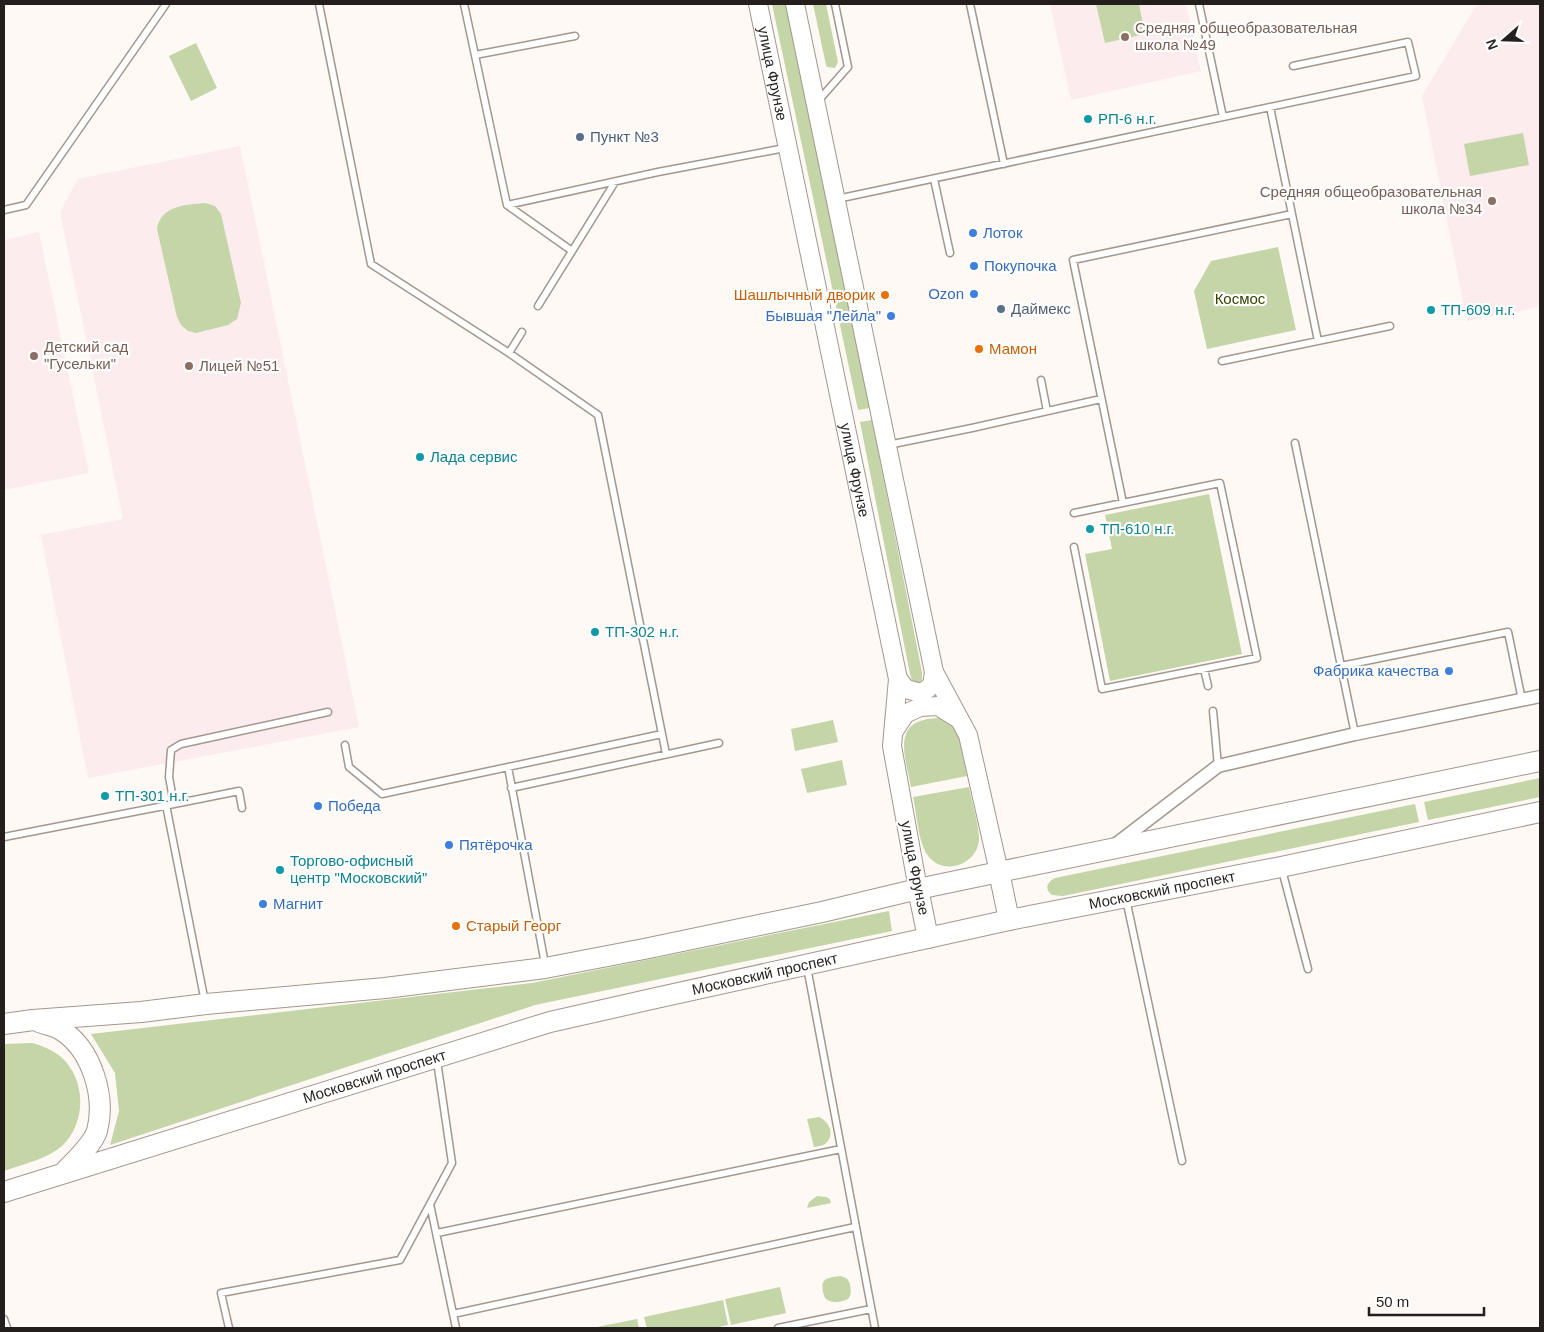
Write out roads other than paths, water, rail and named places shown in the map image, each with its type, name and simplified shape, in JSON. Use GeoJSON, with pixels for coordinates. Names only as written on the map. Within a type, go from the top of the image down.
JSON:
{"type":"FeatureCollection","features":[{"type":"Feature","properties":{"kind":"main road","name":"улица Фрунзе"},"geometry":{"type":"LineString","coordinates":[[758,4],[898,679],[892,746],[928,938]]}},
{"type":"Feature","properties":{"kind":"main road"},"geometry":{"type":"LineString","coordinates":[[795,4],[934,672],[968,735],[1009,920]]}},
{"type":"Feature","properties":{"kind":"main road"},"geometry":{"type":"LineString","coordinates":[[898,679],[906,689],[921,693],[932,684],[934,672]]}},
{"type":"Feature","properties":{"kind":"main road"},"geometry":{"type":"LineString","coordinates":[[893,732],[905,714],[920,707],[938,706],[959,719]]}},
{"type":"Feature","properties":{"kind":"main road"},"geometry":{"type":"LineString","coordinates":[[4,1024],[385,988],[545,968],[803,916],[918,889],[1540,761]]}},
{"type":"Feature","properties":{"kind":"main road","name":"Московский проспект"},"geometry":{"type":"LineString","coordinates":[[4,1192],[550,1022],[1009,920],[1126,898],[1540,812]]}},
{"type":"Feature","properties":{"kind":"main road"},"geometry":{"type":"LineString","coordinates":[[33,1020],[61,1030],[78,1045],[89,1063],[97,1083],[100,1106],[97,1132],[82,1153],[62,1175]]}},
{"type":"Feature","properties":{"kind":"street"},"geometry":{"type":"LineString","coordinates":[[1109,850],[1218,766],[1355,734],[1540,696]]}},
{"type":"Feature","properties":{"kind":"lane"},"geometry":{"type":"LineString","coordinates":[[4,210],[26,206],[166,4]]}},
{"type":"Feature","properties":{"kind":"lane"},"geometry":{"type":"LineString","coordinates":[[319,4],[371,264],[509,353],[598,415],[666,754]]}},
{"type":"Feature","properties":{"kind":"lane"},"geometry":{"type":"LineString","coordinates":[[464,4],[507,205],[572,251]]}},
{"type":"Feature","properties":{"kind":"lane"},"geometry":{"type":"LineString","coordinates":[[815,104],[848,67],[835,4]]}},
{"type":"Feature","properties":{"kind":"lane"},"geometry":{"type":"LineString","coordinates":[[970,4],[1004,164]]}},
{"type":"Feature","properties":{"kind":"lane"},"geometry":{"type":"LineString","coordinates":[[1199,4],[1223,117]]}},
{"type":"Feature","properties":{"kind":"lane"},"geometry":{"type":"LineString","coordinates":[[475,55],[575,36]]}},
{"type":"Feature","properties":{"kind":"lane"},"geometry":{"type":"LineString","coordinates":[[835,199],[1416,76],[1408,42],[1293,66]]}},
{"type":"Feature","properties":{"kind":"lane"},"geometry":{"type":"LineString","coordinates":[[1270,107],[1318,341]]}},
{"type":"Feature","properties":{"kind":"lane"},"geometry":{"type":"LineString","coordinates":[[507,205],[788,148]]}},
{"type":"Feature","properties":{"kind":"lane"},"geometry":{"type":"LineString","coordinates":[[934,179],[950,253]]}},
{"type":"Feature","properties":{"kind":"lane"},"geometry":{"type":"LineString","coordinates":[[538,306],[615,182]]}},
{"type":"Feature","properties":{"kind":"lane"},"geometry":{"type":"LineString","coordinates":[[1123,503],[1073,260],[1292,214]]}},
{"type":"Feature","properties":{"kind":"lane"},"geometry":{"type":"LineString","coordinates":[[1222,361],[1390,326]]}},
{"type":"Feature","properties":{"kind":"lane"},"geometry":{"type":"LineString","coordinates":[[509,353],[522,332]]}},
{"type":"Feature","properties":{"kind":"lane"},"geometry":{"type":"LineString","coordinates":[[1041,380],[1047,411]]}},
{"type":"Feature","properties":{"kind":"lane"},"geometry":{"type":"LineString","coordinates":[[886,445],[1102,399]]}},
{"type":"Feature","properties":{"kind":"lane"},"geometry":{"type":"LineString","coordinates":[[1295,443],[1355,734]]}},
{"type":"Feature","properties":{"kind":"lane"},"geometry":{"type":"LineString","coordinates":[[1074,513],[1220,483],[1257,658],[1102,689],[1074,547]]}},
{"type":"Feature","properties":{"kind":"lane"},"geometry":{"type":"LineString","coordinates":[[1341,666],[1508,632],[1522,700]]}},
{"type":"Feature","properties":{"kind":"lane"},"geometry":{"type":"LineString","coordinates":[[1204,669],[1208,686]]}},
{"type":"Feature","properties":{"kind":"lane"},"geometry":{"type":"LineString","coordinates":[[1213,711],[1218,766]]}},
{"type":"Feature","properties":{"kind":"lane"},"geometry":{"type":"LineString","coordinates":[[174,804],[169,778],[171,750],[181,744],[328,712]]}},
{"type":"Feature","properties":{"kind":"lane"},"geometry":{"type":"LineString","coordinates":[[344,745],[349,767],[382,794],[662,734]]}},
{"type":"Feature","properties":{"kind":"lane"},"geometry":{"type":"LineString","coordinates":[[511,788],[719,742]]}},
{"type":"Feature","properties":{"kind":"lane"},"geometry":{"type":"LineString","coordinates":[[508,767],[545,968]]}},
{"type":"Feature","properties":{"kind":"lane"},"geometry":{"type":"LineString","coordinates":[[4,837],[239,791],[242,808]]}},
{"type":"Feature","properties":{"kind":"lane"},"geometry":{"type":"LineString","coordinates":[[166,805],[206,1004]]}},
{"type":"Feature","properties":{"kind":"lane"},"geometry":{"type":"LineString","coordinates":[[1282,866],[1308,969]]}},
{"type":"Feature","properties":{"kind":"lane"},"geometry":{"type":"LineString","coordinates":[[1126,898],[1182,1161]]}},
{"type":"Feature","properties":{"kind":"lane"},"geometry":{"type":"LineString","coordinates":[[806,966],[874,1328]]}},
{"type":"Feature","properties":{"kind":"lane"},"geometry":{"type":"LineString","coordinates":[[229,1328],[221,1293],[400,1260],[452,1163],[436,1057]]}},
{"type":"Feature","properties":{"kind":"lane"},"geometry":{"type":"LineString","coordinates":[[436,1233],[840,1149]]}},
{"type":"Feature","properties":{"kind":"lane"},"geometry":{"type":"LineString","coordinates":[[430,1204],[456,1328]]}},
{"type":"Feature","properties":{"kind":"lane"},"geometry":{"type":"LineString","coordinates":[[453,1314],[855,1227]]}},
{"type":"Feature","properties":{"kind":"lane"},"geometry":{"type":"LineString","coordinates":[[778,1328],[871,1309]]}},
{"type":"Feature","properties":{"kind":"lane"},"geometry":{"type":"LineString","coordinates":[[4,1319],[7,1328]]}},
{"type":"Feature","properties":{"kind":"place","name":"Средняя общеобразовательная школа №49"},"geometry":{"type":"Point","coordinates":[1125,37]}},
{"type":"Feature","properties":{"kind":"place","name":"РП-6 н.г."},"geometry":{"type":"Point","coordinates":[1088,119]}},
{"type":"Feature","properties":{"kind":"place","name":"Пункт №3"},"geometry":{"type":"Point","coordinates":[580,137]}},
{"type":"Feature","properties":{"kind":"place","name":"Средняя общеобразовательная школа №34"},"geometry":{"type":"Point","coordinates":[1492,201]}},
{"type":"Feature","properties":{"kind":"place","name":"Лоток"},"geometry":{"type":"Point","coordinates":[973,233]}},
{"type":"Feature","properties":{"kind":"place","name":"Покупочка"},"geometry":{"type":"Point","coordinates":[974,266]}},
{"type":"Feature","properties":{"kind":"place","name":"Ozon"},"geometry":{"type":"Point","coordinates":[974,294]}},
{"type":"Feature","properties":{"kind":"place","name":"Шашлычный дворик"},"geometry":{"type":"Point","coordinates":[885,295]}},
{"type":"Feature","properties":{"kind":"place","name":"Даймекс"},"geometry":{"type":"Point","coordinates":[1001,309]}},
{"type":"Feature","properties":{"kind":"place","name":"ТП-609 н.г."},"geometry":{"type":"Point","coordinates":[1431,310]}},
{"type":"Feature","properties":{"kind":"place","name":"Бывшая \"Лейла\""},"geometry":{"type":"Point","coordinates":[891,316]}},
{"type":"Feature","properties":{"kind":"place","name":"Мамон"},"geometry":{"type":"Point","coordinates":[979,349]}},
{"type":"Feature","properties":{"kind":"place","name":"Детский сад \"Гусельки\""},"geometry":{"type":"Point","coordinates":[34,356]}},
{"type":"Feature","properties":{"kind":"place","name":"Лицей №51"},"geometry":{"type":"Point","coordinates":[189,366]}},
{"type":"Feature","properties":{"kind":"place","name":"Лада сервис"},"geometry":{"type":"Point","coordinates":[420,457]}},
{"type":"Feature","properties":{"kind":"place","name":"ТП-610 н.г."},"geometry":{"type":"Point","coordinates":[1090,529]}},
{"type":"Feature","properties":{"kind":"place","name":"ТП-302 н.г."},"geometry":{"type":"Point","coordinates":[595,632]}},
{"type":"Feature","properties":{"kind":"place","name":"Фабрика качества"},"geometry":{"type":"Point","coordinates":[1449,671]}},
{"type":"Feature","properties":{"kind":"place","name":"ТП-301 н.г."},"geometry":{"type":"Point","coordinates":[105,796]}},
{"type":"Feature","properties":{"kind":"place","name":"Победа"},"geometry":{"type":"Point","coordinates":[318,806]}},
{"type":"Feature","properties":{"kind":"place","name":"Пятёрочка"},"geometry":{"type":"Point","coordinates":[449,845]}},
{"type":"Feature","properties":{"kind":"place","name":"Торгово-офисный центр \"Московский\""},"geometry":{"type":"Point","coordinates":[280,870]}},
{"type":"Feature","properties":{"kind":"place","name":"Магнит"},"geometry":{"type":"Point","coordinates":[263,904]}},
{"type":"Feature","properties":{"kind":"place","name":"Старый Георг"},"geometry":{"type":"Point","coordinates":[456,926]}},
{"type":"Feature","properties":{"kind":"park label","name":"Космос"},"geometry":{"type":"Point","coordinates":[1240,299]}}]}
